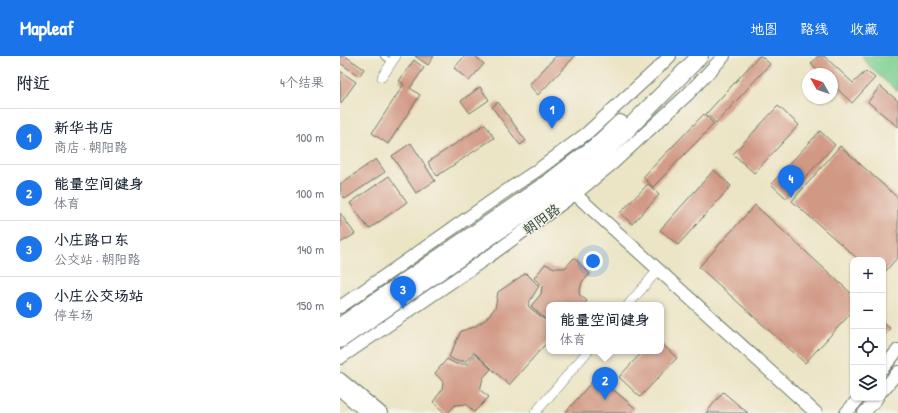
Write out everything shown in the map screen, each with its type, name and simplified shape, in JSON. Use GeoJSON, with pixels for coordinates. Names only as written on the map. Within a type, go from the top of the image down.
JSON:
{"type":"FeatureCollection","features":[{"type":"Feature","properties":{"kind":"highway","name":"朝阳路"},"geometry":{"type":"LineString","coordinates":[[340,326],[549,182],[600,149],[689,56]]}},
{"type":"Feature","properties":{"kind":"highway","name":"朝阳路"},"geometry":{"type":"LineString","coordinates":[[340,340],[557,191],[700,56]]}},
{"type":"Feature","properties":{"kind":"street","name":"朝阳路"},"geometry":{"type":"LineString","coordinates":[[340,358],[491,255],[575,194],[600,149],[659,67],[670,56]]}},
{"type":"Feature","properties":{"kind":"street","name":"朝阳路"},"geometry":{"type":"LineString","coordinates":[[340,307],[539,169],[600,149],[688,94],[724,56]]}},
{"type":"Feature","properties":{"kind":"street"},"geometry":{"type":"LineString","coordinates":[[382,77],[394,59]]}},
{"type":"Feature","properties":{"kind":"street"},"geometry":{"type":"LineString","coordinates":[[575,194],[816,413]]}},
{"type":"Feature","properties":{"kind":"street"},"geometry":{"type":"LineString","coordinates":[[631,302],[658,270]]}},
{"type":"Feature","properties":{"kind":"street"},"geometry":{"type":"LineString","coordinates":[[886,365],[898,350]]}},
{"type":"Feature","properties":{"kind":"street"},"geometry":{"type":"LineString","coordinates":[[535,413],[585,354]]}},
{"type":"Feature","properties":{"kind":"street"},"geometry":{"type":"LineString","coordinates":[[886,386],[898,372]]}},
{"type":"Feature","properties":{"kind":"street"},"geometry":{"type":"LineString","coordinates":[[340,379],[381,413]]}},
{"type":"Feature","properties":{"kind":"street"},"geometry":{"type":"LineString","coordinates":[[340,390],[368,413]]}},
{"type":"Feature","properties":{"kind":"street"},"geometry":{"type":"LineString","coordinates":[[846,413],[856,401]]}},
{"type":"Feature","properties":{"kind":"street"},"geometry":{"type":"LineString","coordinates":[[864,413],[874,401]]}},
{"type":"Feature","properties":{"kind":"lane"},"geometry":{"type":"LineString","coordinates":[[383,56],[394,59]]}},
{"type":"Feature","properties":{"kind":"green space"},"geometry":{"type":"Polygon","coordinates":[[[862,56],[898,56],[898,91],[874,71],[862,56]]]}},
{"type":"Feature","properties":{"kind":"building"},"geometry":{"type":"Polygon","coordinates":[[[340,56],[345,56],[364,69],[359,76],[340,63],[340,56]]]}},
{"type":"Feature","properties":{"kind":"building"},"geometry":{"type":"Polygon","coordinates":[[[415,56],[434,56],[428,65],[415,56]]]}},
{"type":"Feature","properties":{"kind":"building"},"geometry":{"type":"Polygon","coordinates":[[[465,56],[475,56],[484,64],[469,81],[454,68],[465,56]]]}},
{"type":"Feature","properties":{"kind":"building"},"geometry":{"type":"Polygon","coordinates":[[[556,56],[575,56],[538,95],[529,85],[556,56]]]}},
{"type":"Feature","properties":{"kind":"building"},"geometry":{"type":"Polygon","coordinates":[[[759,56],[770,64],[716,123],[706,114],[759,56]]]}},
{"type":"Feature","properties":{"kind":"building"},"geometry":{"type":"Polygon","coordinates":[[[818,56],[824,56],[837,68],[815,68],[811,64],[818,56]]]}},
{"type":"Feature","properties":{"kind":"building"},"geometry":{"type":"Polygon","coordinates":[[[414,60],[424,68],[410,88],[420,95],[388,144],[372,133],[404,84],[399,81],[414,60]]]}},
{"type":"Feature","properties":{"kind":"building"},"geometry":{"type":"Polygon","coordinates":[[[838,69],[853,83],[866,71],[875,78],[852,103],[838,90],[838,69]]]}},
{"type":"Feature","properties":{"kind":"building"},"geometry":{"type":"Polygon","coordinates":[[[340,71],[356,82],[341,103],[340,103],[340,71]]]}},
{"type":"Feature","properties":{"kind":"building"},"geometry":{"type":"Polygon","coordinates":[[[880,86],[898,101],[898,127],[868,102],[880,86]]]}},
{"type":"Feature","properties":{"kind":"building"},"geometry":{"type":"Polygon","coordinates":[[[480,87],[489,100],[470,113],[461,101],[480,87]]]}},
{"type":"Feature","properties":{"kind":"building"},"geometry":{"type":"Polygon","coordinates":[[[498,102],[526,141],[520,145],[492,107],[498,102]]]}},
{"type":"Feature","properties":{"kind":"building"},"geometry":{"type":"Polygon","coordinates":[[[778,106],[799,125],[754,173],[733,154],[778,106]]]}},
{"type":"Feature","properties":{"kind":"building"},"geometry":{"type":"Polygon","coordinates":[[[704,114],[714,124],[653,187],[643,177],[704,114]]]}},
{"type":"Feature","properties":{"kind":"building"},"geometry":{"type":"Polygon","coordinates":[[[485,124],[494,138],[437,176],[428,162],[485,124]]]}},
{"type":"Feature","properties":{"kind":"building"},"geometry":{"type":"Polygon","coordinates":[[[820,131],[835,145],[786,198],[771,184],[820,131]]]}},
{"type":"Feature","properties":{"kind":"building"},"geometry":{"type":"Polygon","coordinates":[[[411,143],[435,181],[416,193],[392,156],[411,143]]]}},
{"type":"Feature","properties":{"kind":"building"},"geometry":{"type":"Polygon","coordinates":[[[840,146],[898,198],[898,257],[886,271],[886,257],[856,257],[792,201],[840,146]]]}},
{"type":"Feature","properties":{"kind":"building"},"geometry":{"type":"Polygon","coordinates":[[[376,159],[385,172],[345,199],[340,192],[340,184],[376,159]]]}},
{"type":"Feature","properties":{"kind":"building"},"geometry":{"type":"Polygon","coordinates":[[[714,170],[731,186],[678,245],[660,230],[714,170]]]}},
{"type":"Feature","properties":{"kind":"building"},"geometry":{"type":"Polygon","coordinates":[[[389,176],[407,202],[369,229],[350,203],[389,176]]]}},
{"type":"Feature","properties":{"kind":"building"},"geometry":{"type":"Polygon","coordinates":[[[648,184],[659,195],[632,224],[620,213],[648,184]]]}},
{"type":"Feature","properties":{"kind":"building"},"geometry":{"type":"Polygon","coordinates":[[[755,205],[850,292],[850,314],[805,363],[699,267],[755,205]]]}},
{"type":"Feature","properties":{"kind":"building"},"geometry":{"type":"Polygon","coordinates":[[[340,213],[355,234],[340,243],[340,213]]]}},
{"type":"Feature","properties":{"kind":"building"},"geometry":{"type":"Polygon","coordinates":[[[574,258],[590,274],[582,282],[579,294],[587,301],[546,302],[545,319],[531,306],[541,294],[542,286],[534,278],[545,264],[555,268],[565,268],[574,258]]]}},
{"type":"Feature","properties":{"kind":"building"},"geometry":{"type":"Polygon","coordinates":[[[526,273],[539,286],[528,304],[529,307],[546,321],[546,343],[509,385],[474,352],[466,361],[456,361],[449,357],[461,331],[474,327],[485,320],[495,308],[498,292],[526,273]]]}},
{"type":"Feature","properties":{"kind":"building"},"geometry":{"type":"Polygon","coordinates":[[[886,325],[890,328],[886,333],[886,325]]]}},
{"type":"Feature","properties":{"kind":"building"},"geometry":{"type":"Polygon","coordinates":[[[664,346],[677,358],[640,397],[619,377],[640,354],[664,354],[664,346]]]}},
{"type":"Feature","properties":{"kind":"building"},"geometry":{"type":"Polygon","coordinates":[[[475,354],[491,369],[483,378],[480,390],[489,397],[474,412],[466,404],[455,405],[448,413],[445,413],[433,402],[442,390],[443,382],[435,373],[447,359],[456,364],[467,364],[475,354]]]}},
{"type":"Feature","properties":{"kind":"building"},"geometry":{"type":"Polygon","coordinates":[[[597,376],[635,408],[631,413],[565,413],[597,376]]]}},
{"type":"Feature","properties":{"kind":"building"},"geometry":{"type":"Polygon","coordinates":[[[723,392],[748,413],[706,413],[723,392]]]}},
{"type":"Feature","properties":{"kind":"place","name":"新华书店"},"geometry":{"type":"Point","coordinates":[552,129]}},
{"type":"Feature","properties":{"kind":"place","name":"小庄公交场站"},"geometry":{"type":"Point","coordinates":[791,198]}},
{"type":"Feature","properties":{"kind":"place","name":"小庄路口东"},"geometry":{"type":"Point","coordinates":[403,309]}},
{"type":"Feature","properties":{"kind":"place","name":"能量空间健身"},"geometry":{"type":"Point","coordinates":[605,400]}}]}
